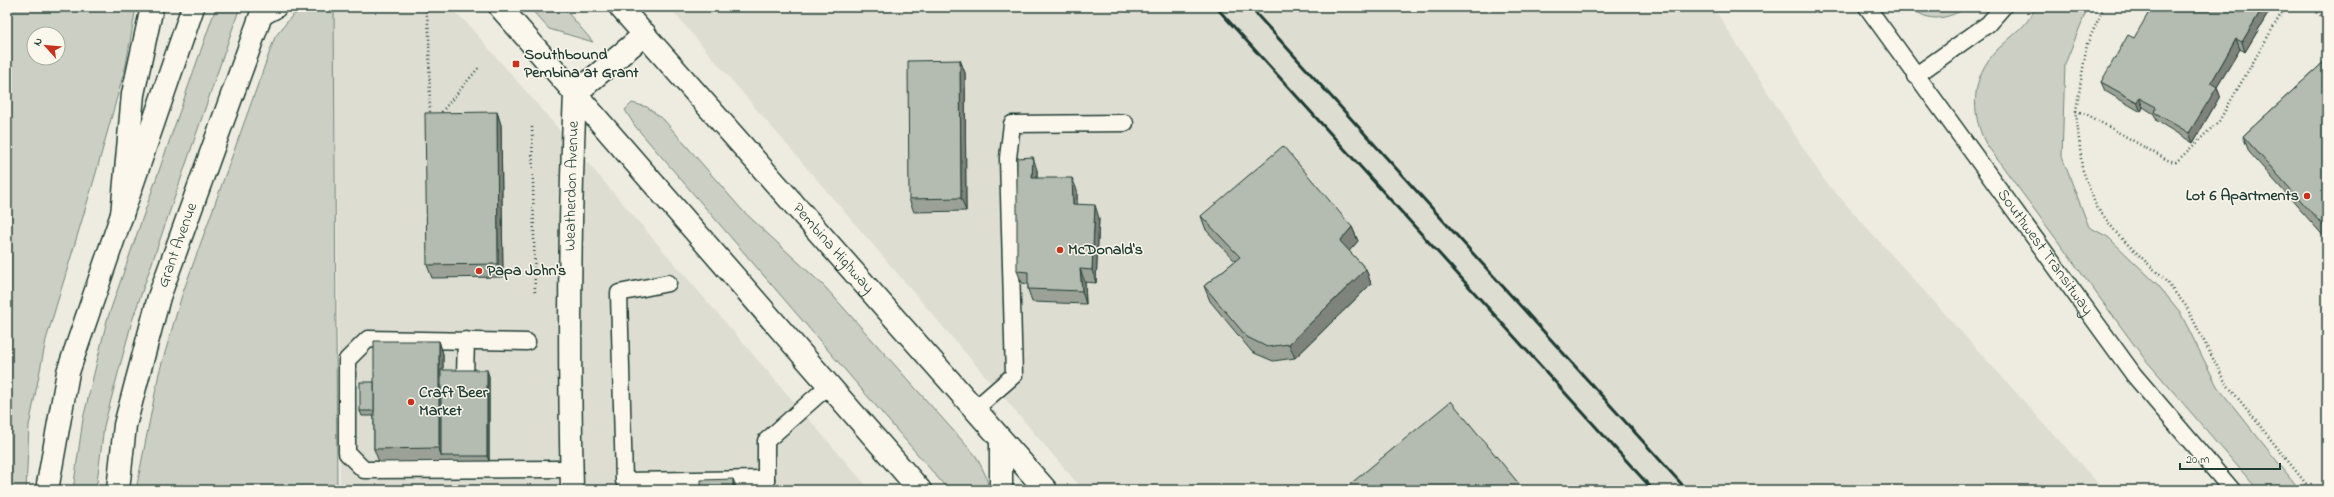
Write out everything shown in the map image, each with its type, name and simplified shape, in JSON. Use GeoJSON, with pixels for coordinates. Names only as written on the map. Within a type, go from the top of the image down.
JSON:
{"type":"FeatureCollection","features":[{"type":"Feature","properties":{"kind":"main road"},"geometry":{"type":"LineString","coordinates":[[122,215],[133,94],[152,7]]}},
{"type":"Feature","properties":{"kind":"main road"},"geometry":{"type":"LineString","coordinates":[[47,490],[68,372],[193,7]]}},
{"type":"Feature","properties":{"kind":"main road"},"geometry":{"type":"LineString","coordinates":[[500,7],[920,490]]}},
{"type":"Feature","properties":{"kind":"main road","name":"Pembina Highway"},"geometry":{"type":"LineString","coordinates":[[620,7],[1046,490]]}},
{"type":"Feature","properties":{"kind":"main road","name":"Grant Avenue"},"geometry":{"type":"LineString","coordinates":[[118,490],[125,425],[159,297],[267,9]]}},
{"type":"Feature","properties":{"kind":"main road"},"geometry":{"type":"LineString","coordinates":[[576,94],[645,34]]}},
{"type":"Feature","properties":{"kind":"main road","name":"Weatherdon Avenue"},"geometry":{"type":"LineString","coordinates":[[572,480],[569,342],[572,294],[571,172],[576,94]]}},
{"type":"Feature","properties":{"kind":"main road"},"geometry":{"type":"LineString","coordinates":[[1001,440],[1001,490]]}},
{"type":"Feature","properties":{"kind":"lane","name":"Southwest Transitway"},"geometry":{"type":"LineString","coordinates":[[1866,7],[2134,374],[2232,490]]}},
{"type":"Feature","properties":{"kind":"lane"},"geometry":{"type":"LineString","coordinates":[[1915,76],[1988,24],[2002,8]]}},
{"type":"Feature","properties":{"kind":"lane"},"geometry":{"type":"LineString","coordinates":[[975,409],[1014,375],[1008,158],[1012,124],[1125,123]]}},
{"type":"Feature","properties":{"kind":"lane"},"geometry":{"type":"LineString","coordinates":[[668,283],[619,293],[624,481],[766,484],[766,441],[828,386]]}},
{"type":"Feature","properties":{"kind":"lane"},"geometry":{"type":"LineString","coordinates":[[528,342],[368,339],[347,360],[347,453],[364,470],[464,466],[572,480]]}},
{"type":"Feature","properties":{"kind":"lane"},"geometry":{"type":"LineString","coordinates":[[465,376],[466,340]]}},
{"type":"Feature","properties":{"kind":"path"},"geometry":{"type":"LineString","coordinates":[[426,7],[429,32],[430,118]]}},
{"type":"Feature","properties":{"kind":"path"},"geometry":{"type":"LineString","coordinates":[[2104,7],[2087,44],[2076,111],[2082,168],[2096,206],[2118,236],[2164,279],[2186,306],[2226,382],[2311,490]]}},
{"type":"Feature","properties":{"kind":"path"},"geometry":{"type":"LineString","coordinates":[[2076,111],[2095,119],[2167,160],[2176,162],[2219,121],[2285,7]]}},
{"type":"Feature","properties":{"kind":"path"},"geometry":{"type":"LineString","coordinates":[[2311,7],[2327,21]]}},
{"type":"Feature","properties":{"kind":"path"},"geometry":{"type":"LineString","coordinates":[[435,120],[480,66]]}},
{"type":"Feature","properties":{"kind":"path"},"geometry":{"type":"LineString","coordinates":[[532,127],[535,294]]}},
{"type":"Feature","properties":{"kind":"shaded area"},"geometry":{"type":"Polygon","coordinates":[[[7,7],[136,7],[126,65],[94,180],[46,340],[29,426],[26,490],[7,490],[7,7]]]}},
{"type":"Feature","properties":{"kind":"shaded area"},"geometry":{"type":"Polygon","coordinates":[[[216,7],[240,7],[132,321],[104,426],[96,490],[73,490],[83,419],[107,320],[216,7]]]}},
{"type":"Feature","properties":{"kind":"shaded area"},"geometry":{"type":"Polygon","coordinates":[[[304,7],[334,7],[337,490],[136,490],[159,373],[182,295],[275,37],[291,17],[304,7]]]}},
{"type":"Feature","properties":{"kind":"shaded area"},"geometry":{"type":"Polygon","coordinates":[[[334,7],[448,7],[466,22],[870,490],[340,490],[334,7]]]}},
{"type":"Feature","properties":{"kind":"shaded area"},"geometry":{"type":"Polygon","coordinates":[[[529,7],[563,7],[593,42],[549,29],[529,7]]]}},
{"type":"Feature","properties":{"kind":"shaded area"},"geometry":{"type":"Polygon","coordinates":[[[669,7],[1713,7],[1824,180],[2104,490],[1083,490],[669,7]]]}},
{"type":"Feature","properties":{"kind":"shaded area"},"geometry":{"type":"Polygon","coordinates":[[[1910,7],[1968,7],[1946,17],[1932,18],[1917,12],[1910,7]]]}},
{"type":"Feature","properties":{"kind":"shaded area"},"geometry":{"type":"Polygon","coordinates":[[[2036,7],[2088,7],[2065,64],[2062,157],[2089,227],[2108,237],[2158,285],[2180,312],[2217,386],[2300,490],[2258,490],[2144,358],[1986,144],[1977,120],[1976,107],[1978,83],[1982,71],[1988,60],[1997,50],[2028,21],[2036,7]]]}},
{"type":"Feature","properties":{"kind":"shaded area"},"geometry":{"type":"Polygon","coordinates":[[[632,103],[647,107],[664,120],[742,210],[825,287],[976,456],[986,476],[989,490],[949,490],[944,485],[635,126],[625,110],[632,103]]]}},
{"type":"Feature","properties":{"kind":"building"},"geometry":{"type":"Polygon","coordinates":[[[2152,7],[2263,7],[2242,42],[2236,39],[2211,83],[2217,87],[2189,133],[2154,112],[2156,107],[2139,98],[2137,102],[2101,82],[2128,35],[2134,38],[2152,7]]]}},
{"type":"Feature","properties":{"kind":"building","name":"Lot 6 Apartments"},"geometry":{"type":"Polygon","coordinates":[[[2327,59],[2327,230],[2243,136],[2327,59]]]}},
{"type":"Feature","properties":{"kind":"building"},"geometry":{"type":"Polygon","coordinates":[[[960,60],[961,198],[909,199],[908,61],[960,60]]]}},
{"type":"Feature","properties":{"kind":"building"},"geometry":{"type":"Polygon","coordinates":[[[497,112],[498,264],[427,265],[425,113],[497,112]]]}},
{"type":"Feature","properties":{"kind":"building"},"geometry":{"type":"Polygon","coordinates":[[[1283,146],[1352,227],[1340,241],[1366,269],[1289,344],[1267,347],[1247,337],[1204,286],[1240,257],[1201,216],[1283,146]]]}},
{"type":"Feature","properties":{"kind":"building","name":"McDonald's"},"geometry":{"type":"Polygon","coordinates":[[[1033,157],[1032,178],[1072,178],[1073,204],[1095,205],[1092,270],[1080,269],[1082,291],[1028,289],[1028,272],[1017,271],[1017,158],[1033,157]]]}},
{"type":"Feature","properties":{"kind":"building","name":"Craft Beer Market"},"geometry":{"type":"Polygon","coordinates":[[[374,341],[439,341],[439,448],[374,449],[374,341]]]}},
{"type":"Feature","properties":{"kind":"building"},"geometry":{"type":"Polygon","coordinates":[[[441,370],[487,370],[487,456],[441,456],[441,370]]]}},
{"type":"Feature","properties":{"kind":"building"},"geometry":{"type":"Polygon","coordinates":[[[360,382],[374,382],[374,411],[360,411],[360,382]]]}},
{"type":"Feature","properties":{"kind":"building"},"geometry":{"type":"Polygon","coordinates":[[[1451,401],[1524,490],[1343,490],[1451,401]]]}},
{"type":"Feature","properties":{"kind":"building"},"geometry":{"type":"Polygon","coordinates":[[[733,479],[733,490],[701,490],[701,480],[733,479]]]}},
{"type":"Feature","properties":{"kind":"railway"},"geometry":{"type":"LineString","coordinates":[[1216,7],[1653,490]]}},
{"type":"Feature","properties":{"kind":"railway"},"geometry":{"type":"LineString","coordinates":[[1250,7],[1687,490]]}},
{"type":"Feature","properties":{"kind":"place","name":"Southbound Pembina at Grant"},"geometry":{"type":"Point","coordinates":[516,64]}},
{"type":"Feature","properties":{"kind":"place","name":"Lot 6 Apartments"},"geometry":{"type":"Point","coordinates":[2307,196]}},
{"type":"Feature","properties":{"kind":"place","name":"McDonald's"},"geometry":{"type":"Point","coordinates":[1060,250]}},
{"type":"Feature","properties":{"kind":"place","name":"Papa John's"},"geometry":{"type":"Point","coordinates":[479,271]}},
{"type":"Feature","properties":{"kind":"place","name":"Craft Beer Market"},"geometry":{"type":"Point","coordinates":[411,402]}}]}
